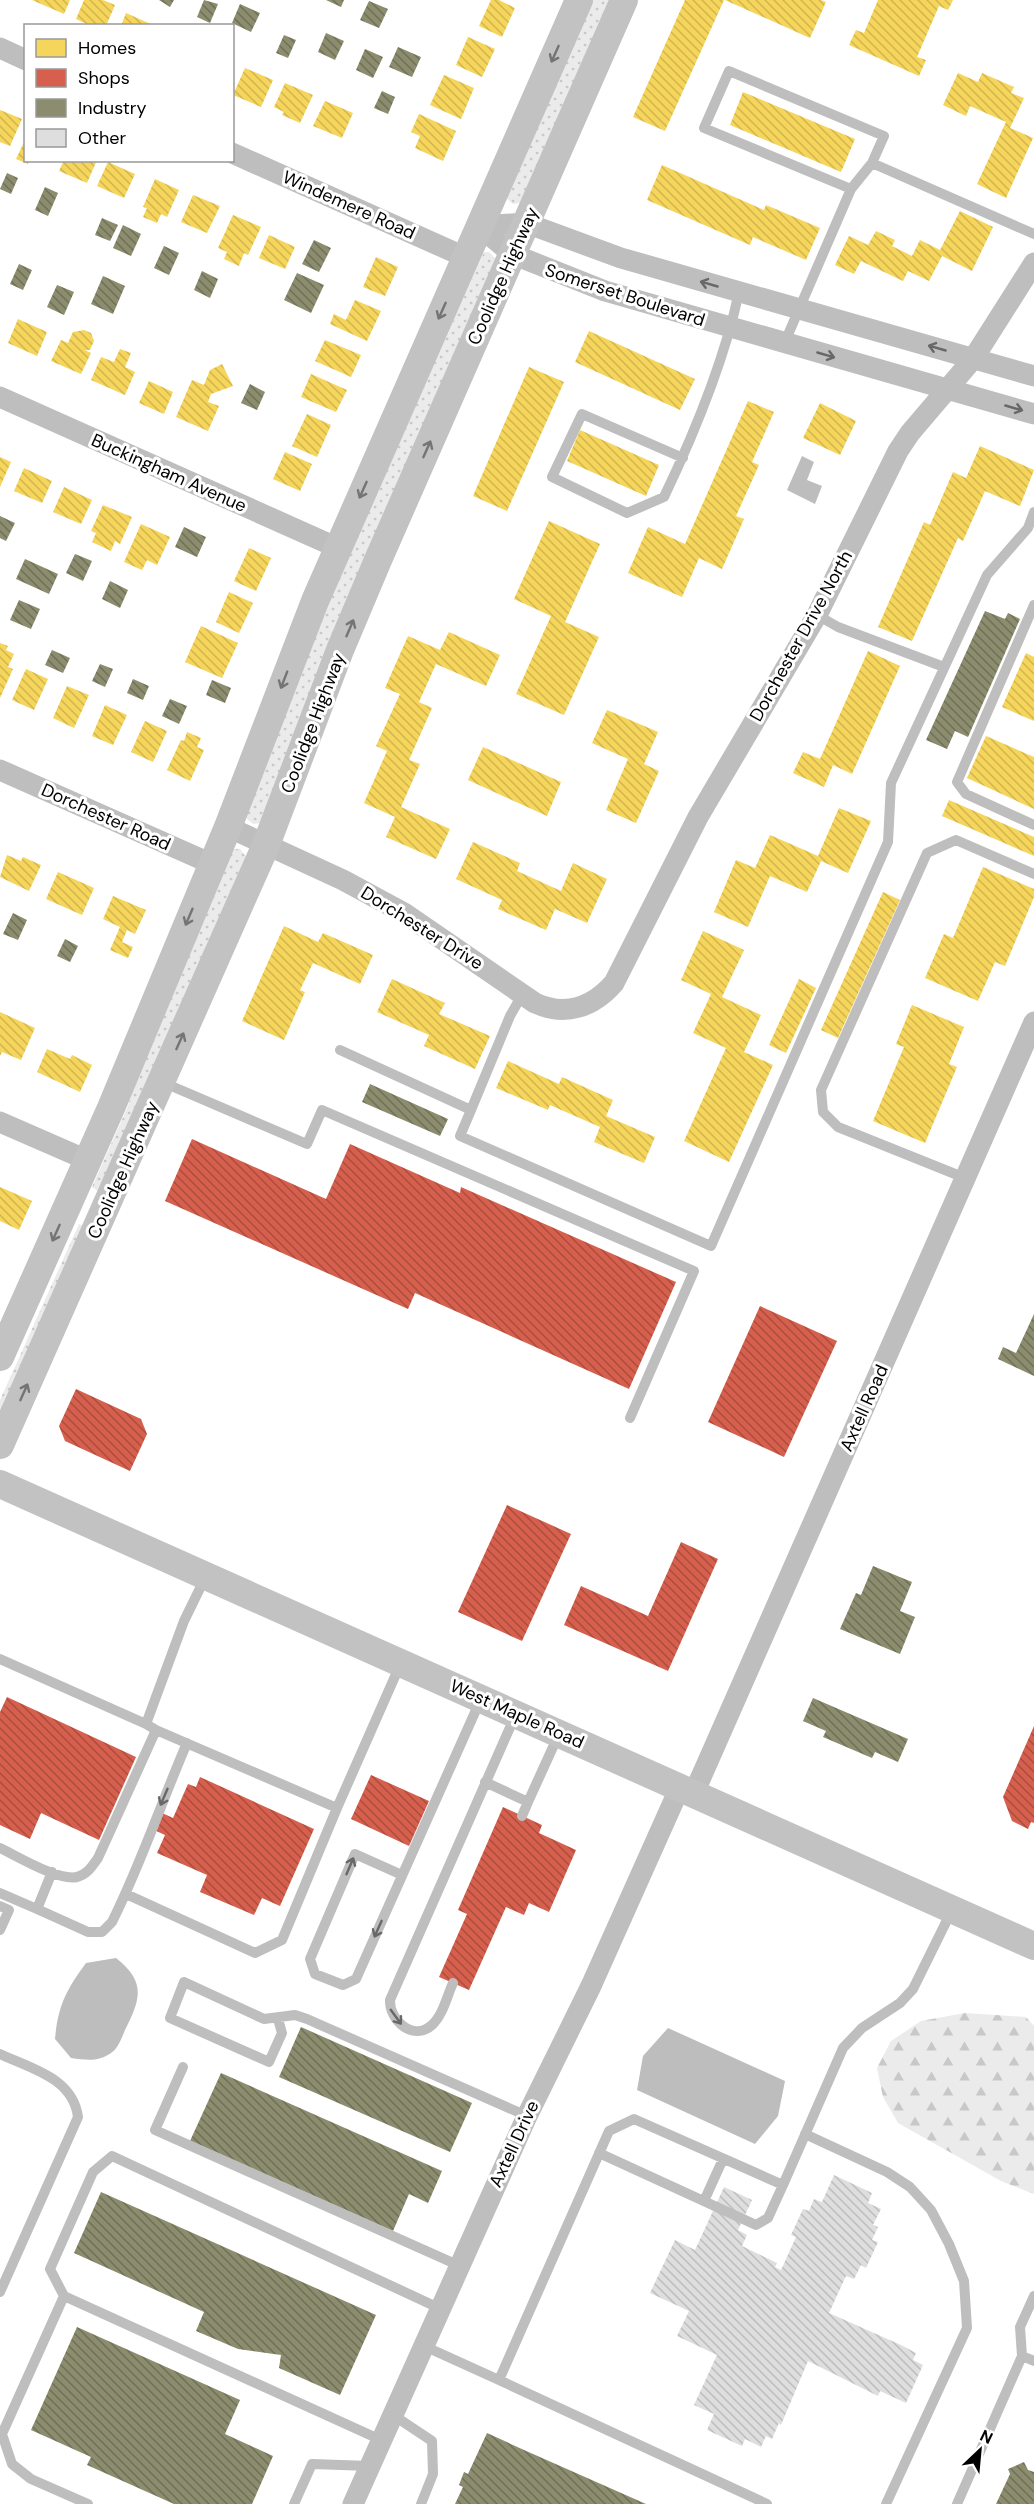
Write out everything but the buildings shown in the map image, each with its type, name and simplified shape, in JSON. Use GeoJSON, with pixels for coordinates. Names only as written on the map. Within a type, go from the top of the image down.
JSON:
{"type":"FeatureCollection","features":[{"type":"Feature","properties":{"kind":"main road","name":"Coolidge Highway"},"geometry":{"type":"LineString","coordinates":[[0,1357],[70,1201],[228,827],[338,548],[579,0]]}},
{"type":"Feature","properties":{"kind":"main road","name":"Coolidge Highway"},"geometry":{"type":"LineString","coordinates":[[0,1445],[266,845],[340,650],[624,0]]}},
{"type":"Feature","properties":{"kind":"main road"},"geometry":{"type":"LineString","coordinates":[[70,1201],[103,1216]]}},
{"type":"Feature","properties":{"kind":"main road","name":"West Maple Road"},"geometry":{"type":"LineString","coordinates":[[0,1484],[1034,1946]]}},
{"type":"Feature","properties":{"kind":"street"},"geometry":{"type":"LineString","coordinates":[[0,48],[24,59]]}},
{"type":"Feature","properties":{"kind":"street","name":"Windemere Road"},"geometry":{"type":"LineString","coordinates":[[234,154],[465,257]]}},
{"type":"Feature","properties":{"kind":"street","name":"Somerset Boulevard"},"geometry":{"type":"LineString","coordinates":[[479,226],[526,223],[621,258],[1034,376]]}},
{"type":"Feature","properties":{"kind":"street","name":"Somerset Boulevard"},"geometry":{"type":"LineString","coordinates":[[479,226],[512,254],[605,291],[731,329],[1034,414]]}},
{"type":"Feature","properties":{"kind":"street","name":"Dorchester Drive North"},"geometry":{"type":"LineString","coordinates":[[575,1009],[589,1004],[614,983],[656,896],[698,818],[817,615],[898,451],[910,433],[973,359],[1034,263]]}},
{"type":"Feature","properties":{"kind":"street","name":"Buckingham Avenue"},"geometry":{"type":"LineString","coordinates":[[0,397],[338,548]]}},
{"type":"Feature","properties":{"kind":"street","name":"Dorchester Road"},"geometry":{"type":"LineString","coordinates":[[0,770],[212,864]]}},
{"type":"Feature","properties":{"kind":"street"},"geometry":{"type":"LineString","coordinates":[[228,827],[266,845]]}},
{"type":"Feature","properties":{"kind":"street","name":"Dorchester Drive"},"geometry":{"type":"LineString","coordinates":[[266,845],[343,880],[410,916],[522,995],[550,1010],[575,1009]]}},
{"type":"Feature","properties":{"kind":"street","name":"Axtell Road"},"geometry":{"type":"LineString","coordinates":[[687,1790],[1034,1022]]}},
{"type":"Feature","properties":{"kind":"street"},"geometry":{"type":"LineString","coordinates":[[0,1122],[87,1160]]}},
{"type":"Feature","properties":{"kind":"street","name":"Axtell Drive"},"geometry":{"type":"LineString","coordinates":[[353,2504],[527,2116],[687,1790]]}},
{"type":"Feature","properties":{"kind":"lane"},"geometry":{"type":"LineString","coordinates":[[784,344],[851,189],[872,163],[884,136],[729,71],[704,128],[851,189]]}},
{"type":"Feature","properties":{"kind":"lane"},"geometry":{"type":"LineString","coordinates":[[872,163],[1034,234]]}},
{"type":"Feature","properties":{"kind":"lane","name":"Somerset Boulevard"},"geometry":{"type":"LineString","coordinates":[[731,329],[739,292]]}},
{"type":"Feature","properties":{"kind":"lane"},"geometry":{"type":"LineString","coordinates":[[683,458],[582,414],[552,477],[627,513],[664,497],[683,458],[731,329]]}},
{"type":"Feature","properties":{"kind":"lane"},"geometry":{"type":"LineString","coordinates":[[522,995],[510,1016],[460,1136],[711,1246],[888,842],[891,783],[987,575],[1031,530],[1034,512]]}},
{"type":"Feature","properties":{"kind":"lane"},"geometry":{"type":"LineString","coordinates":[[1034,605],[957,782],[966,794],[1034,825]]}},
{"type":"Feature","properties":{"kind":"lane"},"geometry":{"type":"LineString","coordinates":[[817,615],[838,627],[944,667]]}},
{"type":"Feature","properties":{"kind":"lane"},"geometry":{"type":"LineString","coordinates":[[965,1178],[838,1127],[823,1112],[821,1090],[927,853],[957,840],[1034,874]]}},
{"type":"Feature","properties":{"kind":"lane"},"geometry":{"type":"LineString","coordinates":[[340,1050],[471,1110]]}},
{"type":"Feature","properties":{"kind":"lane"},"geometry":{"type":"LineString","coordinates":[[162,1082],[307,1144],[322,1110],[694,1271],[630,1418]]}},
{"type":"Feature","properties":{"kind":"lane"},"geometry":{"type":"LineString","coordinates":[[146,1724],[184,1621],[206,1575]]}},
{"type":"Feature","properties":{"kind":"lane"},"geometry":{"type":"LineString","coordinates":[[0,1659],[156,1730],[337,1808]]}},
{"type":"Feature","properties":{"kind":"lane"},"geometry":{"type":"LineString","coordinates":[[126,1894],[255,1953],[282,1940],[401,1662]]}},
{"type":"Feature","properties":{"kind":"lane"},"geometry":{"type":"LineString","coordinates":[[402,1875],[354,1854],[310,1959],[315,1974],[343,1985],[356,1979],[481,1698]]}},
{"type":"Feature","properties":{"kind":"lane"},"geometry":{"type":"LineString","coordinates":[[453,1983],[438,2018],[429,2027],[419,2031],[406,2028],[396,2021],[390,2008],[390,2000],[516,1713]]}},
{"type":"Feature","properties":{"kind":"lane"},"geometry":{"type":"LineString","coordinates":[[0,1848],[52,1872],[75,1878],[87,1872],[98,1858],[156,1730]]}},
{"type":"Feature","properties":{"kind":"lane"},"geometry":{"type":"LineString","coordinates":[[522,1816],[560,1733]]}},
{"type":"Feature","properties":{"kind":"lane"},"geometry":{"type":"LineString","coordinates":[[0,1893],[88,1932],[102,1932],[112,1922],[126,1894],[187,1743]]}},
{"type":"Feature","properties":{"kind":"lane"},"geometry":{"type":"LineString","coordinates":[[485,1782],[528,1802]]}},
{"type":"Feature","properties":{"kind":"lane"},"geometry":{"type":"LineString","coordinates":[[37,1909],[52,1872]]}},
{"type":"Feature","properties":{"kind":"lane"},"geometry":{"type":"LineString","coordinates":[[0,1906],[9,1910],[0,1930]]}},
{"type":"Feature","properties":{"kind":"lane"},"geometry":{"type":"LineString","coordinates":[[599,2153],[756,2225],[768,2218],[843,2048],[862,2028],[900,2003],[913,1989],[952,1909]]}},
{"type":"Feature","properties":{"kind":"lane"},"geometry":{"type":"LineString","coordinates":[[279,2019],[282,2033],[269,2062],[170,2018],[184,1982],[264,2019],[279,2019],[295,2015],[307,2019],[527,2116]]}},
{"type":"Feature","properties":{"kind":"lane"},"geometry":{"type":"LineString","coordinates":[[0,2054],[65,2087],[76,2101],[78,2117],[0,2292]]}},
{"type":"Feature","properties":{"kind":"lane"},"geometry":{"type":"LineString","coordinates":[[183,2067],[155,2130],[460,2266]]}},
{"type":"Feature","properties":{"kind":"lane"},"geometry":{"type":"LineString","coordinates":[[499,2380],[609,2131],[634,2119],[783,2185]]}},
{"type":"Feature","properties":{"kind":"lane"},"geometry":{"type":"LineString","coordinates":[[805,2134],[886,2172],[910,2187],[931,2210],[949,2244],[964,2282],[967,2328],[886,2504]]}},
{"type":"Feature","properties":{"kind":"lane"},"geometry":{"type":"LineString","coordinates":[[381,2440],[64,2296],[50,2269],[93,2172],[112,2156],[441,2308]]}},
{"type":"Feature","properties":{"kind":"lane"},"geometry":{"type":"LineString","coordinates":[[704,2201],[723,2158]]}},
{"type":"Feature","properties":{"kind":"lane"},"geometry":{"type":"LineString","coordinates":[[64,2296],[2,2434],[12,2464],[30,2478],[88,2504]]}},
{"type":"Feature","properties":{"kind":"lane"},"geometry":{"type":"LineString","coordinates":[[957,2504],[1022,2355],[1020,2327],[1034,2296]]}},
{"type":"Feature","properties":{"kind":"lane"},"geometry":{"type":"LineString","coordinates":[[424,2346],[767,2504]]}},
{"type":"Feature","properties":{"kind":"lane"},"geometry":{"type":"LineString","coordinates":[[1022,2355],[1034,2361]]}},
{"type":"Feature","properties":{"kind":"lane"},"geometry":{"type":"LineString","coordinates":[[393,2415],[432,2442],[433,2474],[422,2504]]}},
{"type":"Feature","properties":{"kind":"lane"},"geometry":{"type":"LineString","coordinates":[[294,2504],[312,2464],[370,2466]]}},
{"type":"Feature","properties":{"kind":"green space"},"geometry":{"type":"Polygon","coordinates":[[[591,0],[612,0],[520,203],[513,204],[505,197],[591,0]]]}},
{"type":"Feature","properties":{"kind":"green space"},"geometry":{"type":"Polygon","coordinates":[[[484,252],[489,252],[496,259],[261,823],[253,824],[246,818],[316,630],[484,252]]]}},
{"type":"Feature","properties":{"kind":"green space"},"geometry":{"type":"Polygon","coordinates":[[[233,849],[240,849],[246,856],[98,1191],[92,1187],[128,1106],[141,1061],[233,849]]]}},
{"type":"Feature","properties":{"kind":"green space"},"geometry":{"type":"Polygon","coordinates":[[[79,1224],[83,1226],[0,1418],[0,1400],[79,1224]]]}},
{"type":"Feature","properties":{"kind":"green space"},"geometry":{"type":"Polygon","coordinates":[[[965,2013],[1026,2017],[1034,2026],[1034,2194],[1001,2181],[898,2123],[883,2097],[877,2068],[891,2041],[921,2021],[965,2013]]]}},
{"type":"Feature","properties":{"kind":"shaded area"},"geometry":{"type":"Polygon","coordinates":[[[802,456],[814,462],[807,480],[822,486],[815,504],[787,490],[802,456]]]}},
{"type":"Feature","properties":{"kind":"shaded area"},"geometry":{"type":"Polygon","coordinates":[[[116,1958],[126,1967],[136,1983],[138,1991],[135,2009],[118,2046],[111,2053],[97,2059],[71,2058],[55,2039],[58,2017],[64,1999],[86,1963],[116,1958]]]}},
{"type":"Feature","properties":{"kind":"shaded area"},"geometry":{"type":"Polygon","coordinates":[[[668,2028],[785,2081],[778,2116],[755,2144],[637,2090],[643,2056],[668,2028]]]}}]}
